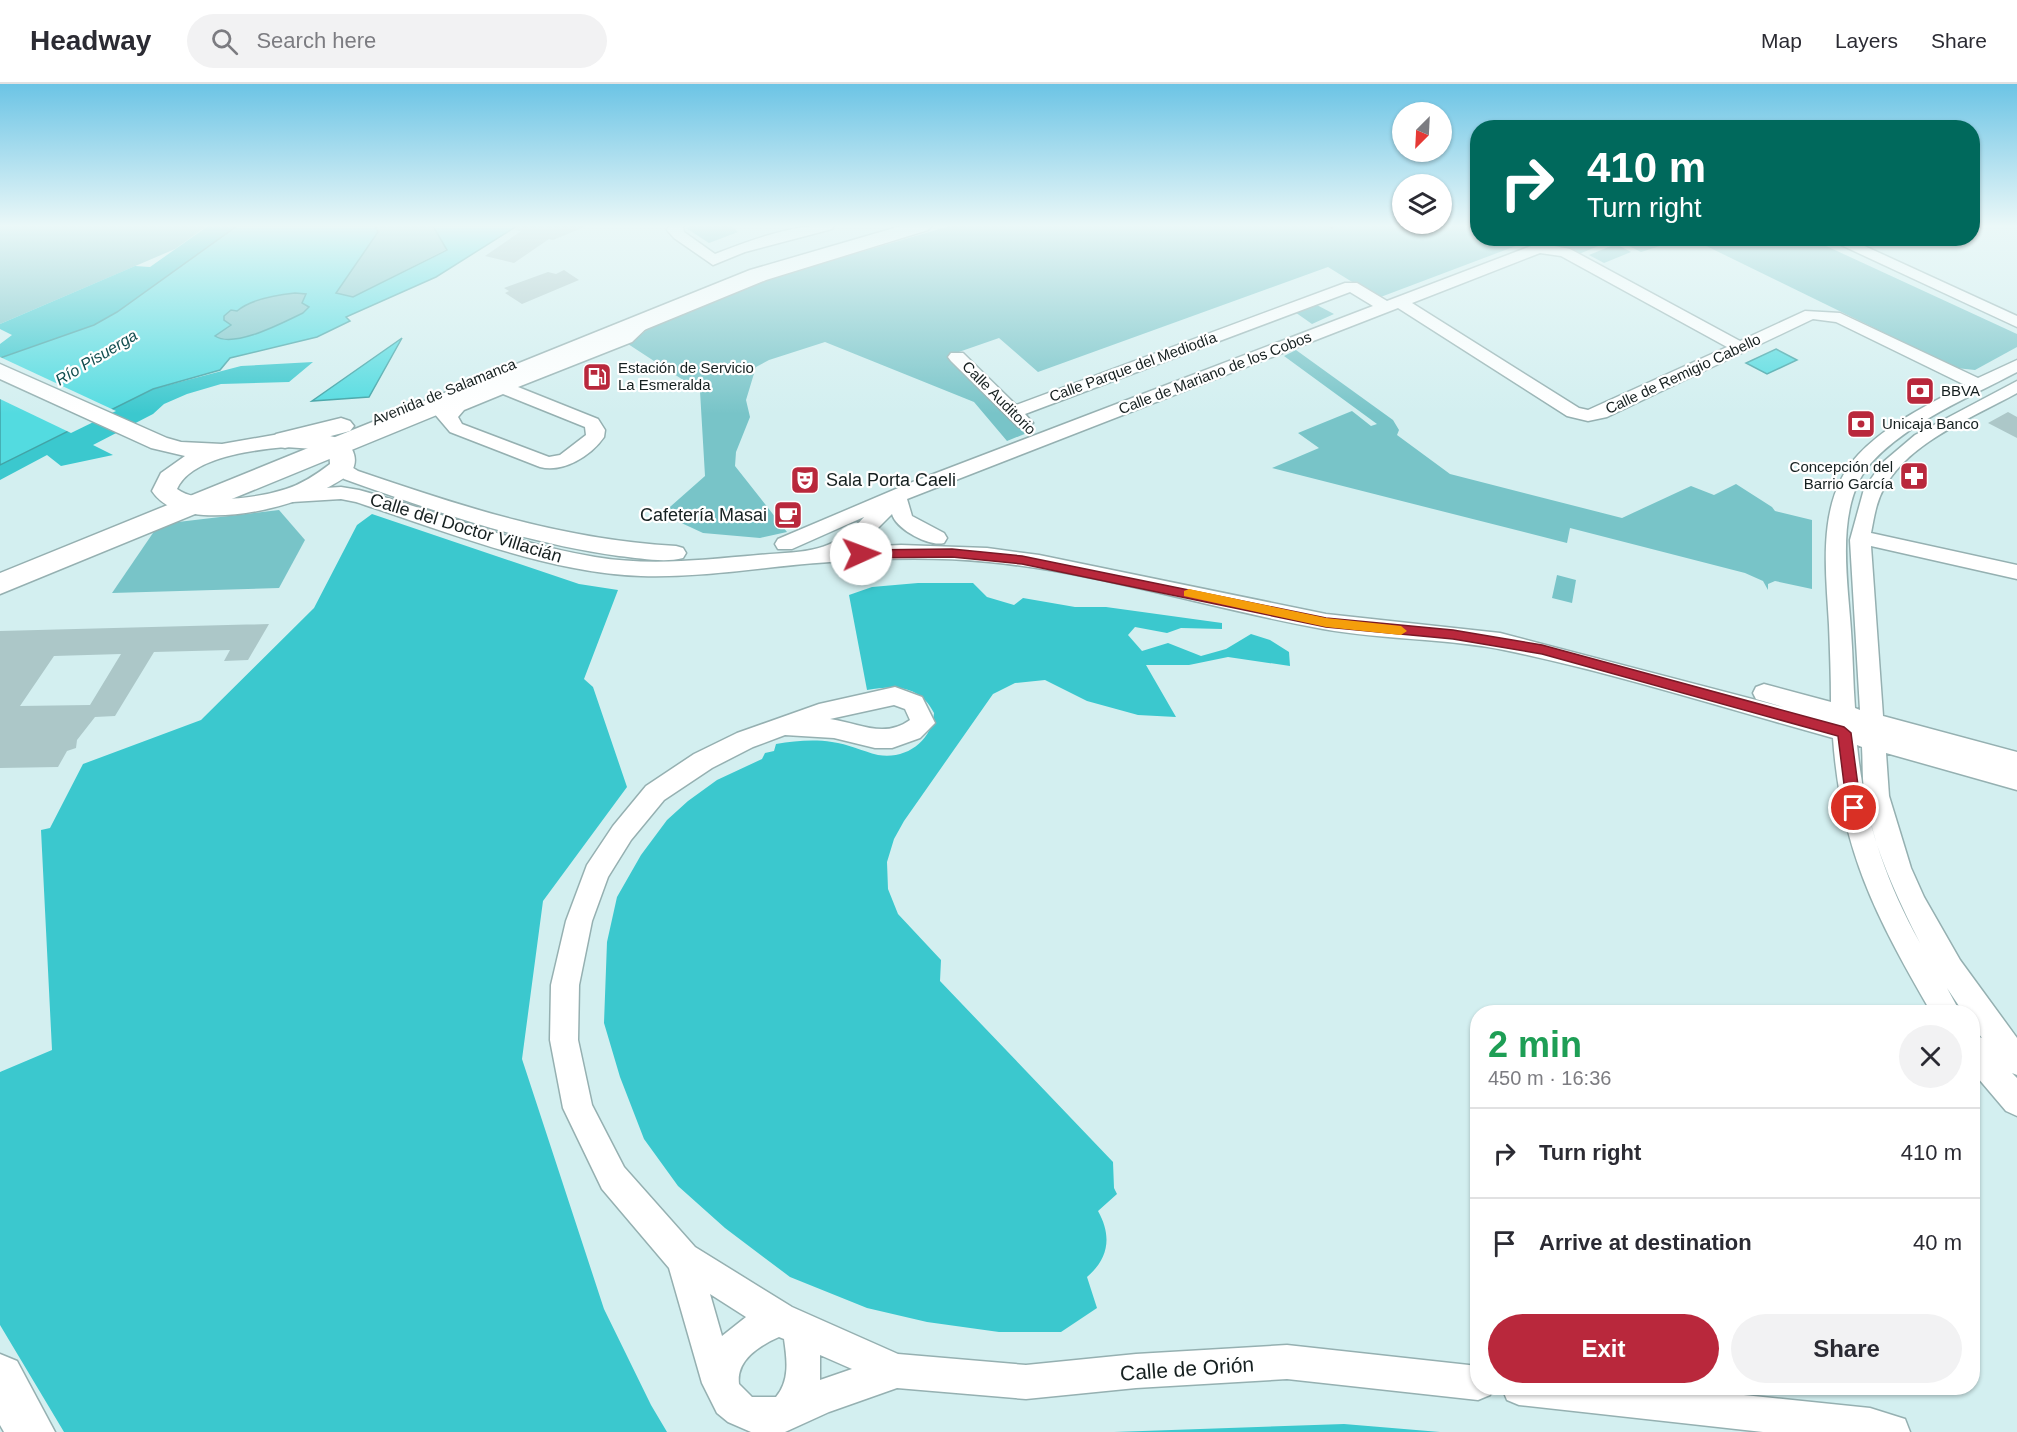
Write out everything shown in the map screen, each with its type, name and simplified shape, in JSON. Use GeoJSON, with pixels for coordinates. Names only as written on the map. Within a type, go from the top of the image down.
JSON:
{"type":"FeatureCollection","features":[{"type":"Feature","properties":{"kind":"highway","name":"Avenida de Salamanca"},"geometry":{"type":"LineString","coordinates":[[0,572],[177,495],[334,451],[396,416],[702,289]]}},
{"type":"Feature","properties":{"kind":"highway","name":"Avenida de Salamanca"},"geometry":{"type":"LineString","coordinates":[[396,416],[723,289]]}},
{"type":"Feature","properties":{"kind":"highway"},"geometry":{"type":"LineString","coordinates":[[285,440],[396,416]]}},
{"type":"Feature","properties":{"kind":"highway","name":"Avenida de Salamanca"},"geometry":{"type":"LineString","coordinates":[[0,584],[177,495]]}},
{"type":"Feature","properties":{"kind":"highway"},"geometry":{"type":"LineString","coordinates":[[0,1378],[31,1432]]}},
{"type":"Feature","properties":{"kind":"main road"},"geometry":{"type":"LineString","coordinates":[[0,371],[142,443],[159,462],[177,495]]}},
{"type":"Feature","properties":{"kind":"main road"},"geometry":{"type":"LineString","coordinates":[[0,385],[142,443],[181,449],[229,449],[285,440],[334,451],[330,476],[292,496],[240,504],[177,495]]}},
{"type":"Feature","properties":{"kind":"main road"},"geometry":{"type":"LineString","coordinates":[[177,495],[185,466],[229,449]]}},
{"type":"Feature","properties":{"kind":"street","name":"Calle Parque del Mediodía"},"geometry":{"type":"LineString","coordinates":[[1014,412],[1343,289]]}},
{"type":"Feature","properties":{"kind":"street","name":"Calle Parque del Mediodía"},"geometry":{"type":"LineString","coordinates":[[1358,289],[1391,303]]}},
{"type":"Feature","properties":{"kind":"street","name":"Calle de Mariano de los Cobos"},"geometry":{"type":"LineString","coordinates":[[846,547],[843,527],[917,487],[1428,289]]}},
{"type":"Feature","properties":{"kind":"street","name":"Calle de Mariano de los Cobos"},"geometry":{"type":"LineString","coordinates":[[1633,289],[1739,347]]}},
{"type":"Feature","properties":{"kind":"street"},"geometry":{"type":"LineString","coordinates":[[1945,289],[2017,322]]}},
{"type":"Feature","properties":{"kind":"street","name":"Calle de Remigio Cabello"},"geometry":{"type":"LineString","coordinates":[[1391,303],[1573,412],[1588,416],[1601,413],[1811,314],[1826,314],[1840,318],[1980,386]]}},
{"type":"Feature","properties":{"kind":"street","name":"Avenida de Salamanca"},"geometry":{"type":"LineString","coordinates":[[396,416],[456,408],[626,338],[649,318]]}},
{"type":"Feature","properties":{"kind":"street","name":"Calle Auditorio"},"geometry":{"type":"LineString","coordinates":[[957,357],[1041,440]]}},
{"type":"Feature","properties":{"kind":"street"},"geometry":{"type":"LineString","coordinates":[[1942,1005],[1901,936],[1865,851],[1854,808],[1844,723],[1836,546],[1840,513],[1851,481],[1863,461],[1893,435],[2017,365]]}},
{"type":"Feature","properties":{"kind":"street"},"geometry":{"type":"LineString","coordinates":[[1978,1005],[1944,957],[1899,872],[1884,833],[1877,795],[1861,537],[1875,484],[1907,449],[2017,386]]}},
{"type":"Feature","properties":{"kind":"street"},"geometry":{"type":"LineString","coordinates":[[456,408],[448,417],[456,428],[548,463],[566,460],[595,437],[596,430],[592,423],[504,388]]}},
{"type":"Feature","properties":{"kind":"street","name":"Calle del Doctor Villacián"},"geometry":{"type":"LineString","coordinates":[[334,451],[351,476],[549,539],[650,553],[695,553],[784,544],[998,556],[1039,562],[1326,622],[1500,641],[1844,723]]}},
{"type":"Feature","properties":{"kind":"street","name":"Calle de Mariano de los Cobos"},"geometry":{"type":"LineString","coordinates":[[784,544],[876,508],[917,487]]}},
{"type":"Feature","properties":{"kind":"street","name":"Calle del Doctor Villacián"},"geometry":{"type":"LineString","coordinates":[[292,496],[341,493],[359,496],[514,546],[594,564],[638,569],[687,569],[846,547],[937,538],[1039,549],[1324,606],[1511,626],[1844,723]]}},
{"type":"Feature","properties":{"kind":"street"},"geometry":{"type":"LineString","coordinates":[[876,508],[903,519],[937,538]]}},
{"type":"Feature","properties":{"kind":"street","name":"Calle de Mariano de los Cobos"},"geometry":{"type":"LineString","coordinates":[[846,547],[876,508]]}},
{"type":"Feature","properties":{"kind":"street"},"geometry":{"type":"LineString","coordinates":[[1861,537],[2017,572]]}},
{"type":"Feature","properties":{"kind":"street","name":"Calle de Orión"},"geometry":{"type":"LineString","coordinates":[[785,726],[840,730],[888,742],[909,735],[923,723],[914,703],[895,696],[819,713],[745,740],[713,756],[655,793],[622,833],[596,873],[579,921],[565,985],[564,1040],[578,1108],[613,1179],[683,1259],[790,1324],[897,1371],[1026,1382],[1136,1371],[1287,1362],[1470,1382]]}},
{"type":"Feature","properties":{"kind":"street"},"geometry":{"type":"LineString","coordinates":[[1844,723],[2017,780]]}},
{"type":"Feature","properties":{"kind":"street"},"geometry":{"type":"LineString","coordinates":[[1873,731],[2017,761]]}},
{"type":"Feature","properties":{"kind":"street"},"geometry":{"type":"LineString","coordinates":[[1980,1008],[2017,1060]]}},
{"type":"Feature","properties":{"kind":"street"},"geometry":{"type":"LineString","coordinates":[[1980,1057],[2017,1101]]}},
{"type":"Feature","properties":{"kind":"street","name":"Calle de Orión"},"geometry":{"type":"LineString","coordinates":[[683,1259],[727,1408],[741,1422],[761,1424],[774,1421],[783,1414],[824,1396],[897,1371]]}},
{"type":"Feature","properties":{"kind":"street"},"geometry":{"type":"LineString","coordinates":[[719,1383],[722,1368],[736,1345],[758,1329],[790,1324],[803,1379],[793,1405],[783,1414]]}},
{"type":"Feature","properties":{"kind":"street"},"geometry":{"type":"LineString","coordinates":[[1584,1395],[1870,1426],[1892,1432]]}},
{"type":"Feature","properties":{"kind":"shaded area"},"geometry":{"type":"Polygon","coordinates":[[[0,289],[82,289],[0,324],[0,289]]]}},
{"type":"Feature","properties":{"kind":"shaded area"},"geometry":{"type":"Polygon","coordinates":[[[82,289],[149,289],[94,325],[0,358],[0,344],[12,335],[0,329],[0,324],[82,289]]]}},
{"type":"Feature","properties":{"kind":"shaded area"},"geometry":{"type":"Polygon","coordinates":[[[339,289],[369,289],[353,297],[336,293],[339,289]]]}},
{"type":"Feature","properties":{"kind":"shaded area"},"geometry":{"type":"Polygon","coordinates":[[[744,289],[1267,289],[1038,372],[999,338],[953,354],[1032,431],[1007,441],[974,402],[825,342],[769,360],[756,367],[746,400],[750,417],[736,452],[735,466],[787,532],[760,538],[703,533],[662,514],[705,476],[700,391],[628,344],[655,324],[744,289]]]}},
{"type":"Feature","properties":{"kind":"shaded area"},"geometry":{"type":"Polygon","coordinates":[[[1363,289],[1402,289],[1378,298],[1363,289]]]}},
{"type":"Feature","properties":{"kind":"shaded area"},"geometry":{"type":"Polygon","coordinates":[[[1794,289],[1919,289],[2017,334],[2017,347],[1975,370],[1956,368],[1794,289]]]}},
{"type":"Feature","properties":{"kind":"shaded area"},"geometry":{"type":"Polygon","coordinates":[[[295,293],[306,294],[310,307],[303,313],[246,337],[223,339],[214,336],[231,325],[224,320],[224,316],[231,310],[237,311],[249,303],[264,298],[295,293]]]}},
{"type":"Feature","properties":{"kind":"shaded area"},"geometry":{"type":"Polygon","coordinates":[[[1313,303],[1334,314],[1312,324],[1292,310],[1313,303]]]}},
{"type":"Feature","properties":{"kind":"shaded area"},"geometry":{"type":"Polygon","coordinates":[[[1296,350],[1393,420],[1399,430],[1397,435],[1450,474],[1622,518],[1691,486],[1714,495],[1736,484],[1775,511],[1812,520],[1812,589],[1775,581],[1768,584],[1768,590],[1763,581],[1745,573],[1570,528],[1567,543],[1272,468],[1319,448],[1298,433],[1352,411],[1371,426],[1377,424],[1284,356],[1296,350]]]}},
{"type":"Feature","properties":{"kind":"shaded area"},"geometry":{"type":"Polygon","coordinates":[[[313,362],[289,382],[221,384],[187,394],[164,404],[153,414],[93,445],[113,455],[61,466],[47,455],[0,480],[0,465],[153,389],[241,366],[313,362]]]}},
{"type":"Feature","properties":{"kind":"shaded area"},"geometry":{"type":"Polygon","coordinates":[[[279,510],[305,540],[279,588],[112,593],[155,530],[178,522],[279,510]]]}},
{"type":"Feature","properties":{"kind":"shaded area"},"geometry":{"type":"Polygon","coordinates":[[[372,514],[579,584],[618,590],[584,679],[593,687],[627,787],[543,901],[522,1059],[604,1309],[651,1405],[667,1432],[64,1432],[0,1325],[0,1072],[52,1050],[41,830],[50,828],[83,764],[201,720],[314,608],[357,525],[372,514]]]}},
{"type":"Feature","properties":{"kind":"shaded area"},"geometry":{"type":"Polygon","coordinates":[[[1557,575],[1576,580],[1572,603],[1552,598],[1557,575]]]}},
{"type":"Feature","properties":{"kind":"shaded area"},"geometry":{"type":"Polygon","coordinates":[[[918,583],[973,583],[987,597],[1014,605],[1023,598],[1075,607],[1106,607],[1222,623],[1222,629],[1181,628],[1167,633],[1135,627],[1128,635],[1142,651],[1168,643],[1201,656],[1226,649],[1251,634],[1270,640],[1289,652],[1290,666],[1228,657],[1189,665],[1146,665],[1176,717],[1138,715],[1087,701],[1045,680],[1015,683],[993,694],[904,821],[894,839],[887,862],[888,889],[898,914],[941,960],[940,981],[1113,1162],[1114,1188],[1117,1194],[1098,1211],[1105,1229],[1106,1246],[1100,1262],[1087,1277],[1097,1308],[1061,1332],[999,1332],[927,1322],[867,1308],[790,1277],[725,1228],[678,1186],[644,1139],[620,1077],[604,1023],[607,942],[617,897],[641,855],[667,820],[688,801],[717,780],[762,759],[765,753],[774,751],[776,744],[825,741],[888,756],[907,751],[923,740],[932,723],[934,713],[922,697],[906,689],[867,690],[849,595],[872,587],[918,583]]]}},
{"type":"Feature","properties":{"kind":"shaded area"},"geometry":{"type":"Polygon","coordinates":[[[1344,1424],[1440,1432],[1114,1432],[1344,1424]]]}},
{"type":"Feature","properties":{"kind":"water","name":"Río Pisuerga"},"geometry":{"type":"Polygon","coordinates":[[[149,289],[339,289],[336,293],[353,297],[369,289],[409,289],[346,317],[350,321],[317,337],[230,358],[220,370],[153,389],[0,465],[0,358],[94,325],[149,289]],[[295,293],[272,296],[249,303],[237,311],[231,310],[224,316],[224,320],[231,325],[215,336],[234,339],[259,333],[303,313],[309,307],[302,303],[306,294],[295,293]]]}},
{"type":"Feature","properties":{"kind":"water"},"geometry":{"type":"Polygon","coordinates":[[[402,338],[369,397],[312,401],[402,338]]]}},
{"type":"Feature","properties":{"kind":"water"},"geometry":{"type":"Polygon","coordinates":[[[1776,349],[1797,360],[1767,374],[1746,363],[1776,349]]]}},
{"type":"Feature","properties":{"kind":"pier"},"geometry":{"type":"Polygon","coordinates":[[[0,357],[116,411],[71,433],[0,399],[0,357]]]}},
{"type":"Feature","properties":{"kind":"building"},"geometry":{"type":"Polygon","coordinates":[[[506,289],[558,289],[522,304],[505,293],[509,291],[506,289]]]}},
{"type":"Feature","properties":{"kind":"building"},"geometry":{"type":"Polygon","coordinates":[[[2008,412],[2017,417],[2017,438],[1988,423],[2008,412]]]}},
{"type":"Feature","properties":{"kind":"building"},"geometry":{"type":"Polygon","coordinates":[[[269,624],[248,660],[224,661],[230,650],[154,652],[115,716],[95,717],[77,740],[76,748],[67,751],[58,767],[0,768],[0,631],[269,624]],[[121,654],[54,656],[20,706],[90,705],[121,654]]]}},
{"type":"Feature","properties":{"kind":"slow traffic"},"geometry":{"type":"LineString","coordinates":[[1189,593],[1326,622],[1401,631]]}},
{"type":"Feature","properties":{"kind":"place","name":"Estación de Servicio La Esmeralda"},"geometry":{"type":"Point","coordinates":[597,377]}},
{"type":"Feature","properties":{"kind":"place","name":"BBVA"},"geometry":{"type":"Point","coordinates":[1920,391]}},
{"type":"Feature","properties":{"kind":"place","name":"Unicaja Banco"},"geometry":{"type":"Point","coordinates":[1861,424]}},
{"type":"Feature","properties":{"kind":"place","name":"Concepción del Barrio García"},"geometry":{"type":"Point","coordinates":[1914,476]}},
{"type":"Feature","properties":{"kind":"place","name":"Sala Porta Caeli"},"geometry":{"type":"Point","coordinates":[805,480]}},
{"type":"Feature","properties":{"kind":"place","name":"Cafetería Masai"},"geometry":{"type":"Point","coordinates":[788,515]}},
{"type":"Feature","properties":{"kind":"route"},"geometry":{"type":"LineString","coordinates":[[861,554],[952,553],[1039,562],[1326,622],[1391,630],[1453,634],[1542,650],[1844,733],[1854,808]]}}]}
